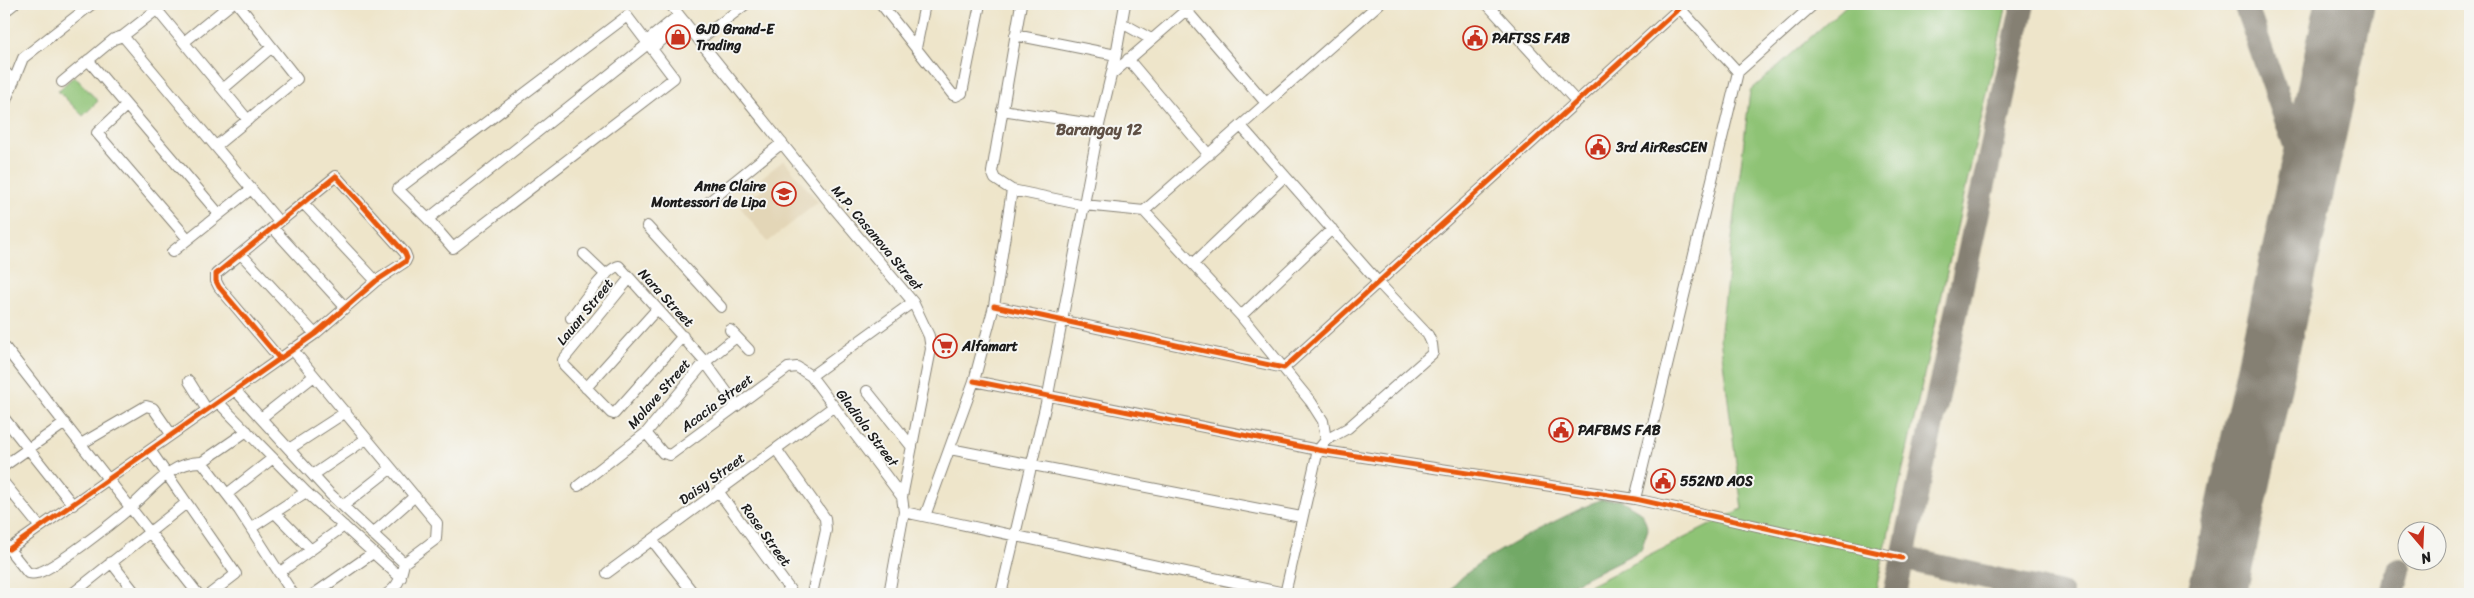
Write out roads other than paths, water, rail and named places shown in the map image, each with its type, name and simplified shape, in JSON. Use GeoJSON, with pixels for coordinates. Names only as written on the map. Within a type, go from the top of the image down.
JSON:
{"type":"FeatureCollection","features":[{"type":"Feature","properties":{"kind":"street"},"geometry":{"type":"LineString","coordinates":[[4,12],[14,4]]}},
{"type":"Feature","properties":{"kind":"street"},"geometry":{"type":"LineString","coordinates":[[4,105],[23,58],[92,4]]}},
{"type":"Feature","properties":{"kind":"street"},"geometry":{"type":"LineString","coordinates":[[184,42],[231,4]]}},
{"type":"Feature","properties":{"kind":"street"},"geometry":{"type":"LineString","coordinates":[[216,146],[297,79],[238,4]]}},
{"type":"Feature","properties":{"kind":"street","name":"M.P. Casanova Street"},"geometry":{"type":"LineString","coordinates":[[670,4],[913,302],[929,336],[931,349],[902,497],[904,512],[889,594]]}},
{"type":"Feature","properties":{"kind":"street"},"geometry":{"type":"LineString","coordinates":[[700,40],[746,4]]}},
{"type":"Feature","properties":{"kind":"street"},"geometry":{"type":"LineString","coordinates":[[881,4],[953,95],[956,96],[962,93],[980,4]]}},
{"type":"Feature","properties":{"kind":"street"},"geometry":{"type":"LineString","coordinates":[[916,48],[925,4]]}},
{"type":"Feature","properties":{"kind":"street"},"geometry":{"type":"LineString","coordinates":[[1021,4],[992,172],[995,179],[1012,190],[1084,205],[1144,211],[1241,316],[1284,368],[1311,402],[1323,422],[1326,440]]}},
{"type":"Feature","properties":{"kind":"street"},"geometry":{"type":"LineString","coordinates":[[1001,594],[1048,395],[1099,125],[1112,74],[1125,4]]}},
{"type":"Feature","properties":{"kind":"street"},"geometry":{"type":"LineString","coordinates":[[1144,211],[1379,4]]}},
{"type":"Feature","properties":{"kind":"street"},"geometry":{"type":"LineString","coordinates":[[1486,4],[1576,101]]}},
{"type":"Feature","properties":{"kind":"street"},"geometry":{"type":"LineString","coordinates":[[1635,499],[1738,72],[1814,4]]}},
{"type":"Feature","properties":{"kind":"street"},"geometry":{"type":"LineString","coordinates":[[1284,368],[1680,5],[1738,72]]}},
{"type":"Feature","properties":{"kind":"street"},"geometry":{"type":"LineString","coordinates":[[62,82],[114,39],[123,36],[161,7],[184,42],[248,120]]}},
{"type":"Feature","properties":{"kind":"street"},"geometry":{"type":"LineString","coordinates":[[1112,74],[1190,7],[1266,103]]}},
{"type":"Feature","properties":{"kind":"street"},"geometry":{"type":"LineString","coordinates":[[627,16],[649,44],[674,78],[453,248],[398,189],[627,16]]}},
{"type":"Feature","properties":{"kind":"street"},"geometry":{"type":"LineString","coordinates":[[428,219],[682,18]]}},
{"type":"Feature","properties":{"kind":"street"},"geometry":{"type":"LineString","coordinates":[[1122,23],[1151,39]]}},
{"type":"Feature","properties":{"kind":"street"},"geometry":{"type":"LineString","coordinates":[[1016,35],[1116,55]]}},
{"type":"Feature","properties":{"kind":"street"},"geometry":{"type":"LineString","coordinates":[[123,36],[251,188],[276,225],[346,307]]}},
{"type":"Feature","properties":{"kind":"street"},"geometry":{"type":"LineString","coordinates":[[223,89],[272,47]]}},
{"type":"Feature","properties":{"kind":"street"},"geometry":{"type":"LineString","coordinates":[[1128,59],[1209,155]]}},
{"type":"Feature","properties":{"kind":"street"},"geometry":{"type":"LineString","coordinates":[[88,60],[219,214]]}},
{"type":"Feature","properties":{"kind":"street"},"geometry":{"type":"LineString","coordinates":[[4,71],[14,81]]}},
{"type":"Feature","properties":{"kind":"street"},"geometry":{"type":"LineString","coordinates":[[126,106],[98,133],[188,239]]}},
{"type":"Feature","properties":{"kind":"street"},"geometry":{"type":"LineString","coordinates":[[1002,110],[1099,125]]}},
{"type":"Feature","properties":{"kind":"street"},"geometry":{"type":"LineString","coordinates":[[904,512],[1285,594],[1301,517],[1318,450],[1326,440],[1348,428],[1432,353],[1432,344],[1428,335],[1378,282],[1241,126]]}},
{"type":"Feature","properties":{"kind":"street"},"geometry":{"type":"LineString","coordinates":[[710,201],[782,143]]}},
{"type":"Feature","properties":{"kind":"street"},"geometry":{"type":"LineString","coordinates":[[247,431],[202,462],[190,461],[166,475],[130,508],[55,564],[37,574],[28,572],[6,546],[40,527],[73,505],[315,334],[376,281],[405,262],[407,258],[336,176],[216,274],[216,281],[219,287],[279,358]]}},
{"type":"Feature","properties":{"kind":"street"},"geometry":{"type":"LineString","coordinates":[[1193,264],[1285,176]]}},
{"type":"Feature","properties":{"kind":"street"},"geometry":{"type":"LineString","coordinates":[[172,252],[251,188]]}},
{"type":"Feature","properties":{"kind":"street"},"geometry":{"type":"LineString","coordinates":[[925,516],[974,380],[994,306],[1012,190]]}},
{"type":"Feature","properties":{"kind":"street"},"geometry":{"type":"LineString","coordinates":[[303,203],[376,281]]}},
{"type":"Feature","properties":{"kind":"street"},"geometry":{"type":"LineString","coordinates":[[648,226],[721,307]]}},
{"type":"Feature","properties":{"kind":"street"},"geometry":{"type":"LineString","coordinates":[[1241,316],[1332,229]]}},
{"type":"Feature","properties":{"kind":"street"},"geometry":{"type":"LineString","coordinates":[[241,254],[315,334]]}},
{"type":"Feature","properties":{"kind":"street"},"geometry":{"type":"LineString","coordinates":[[570,318],[606,275],[584,254]]}},
{"type":"Feature","properties":{"kind":"street","name":"Nara Street"},"geometry":{"type":"LineString","coordinates":[[606,275],[613,268],[619,266],[705,362],[737,406]]}},
{"type":"Feature","properties":{"kind":"street","name":"Lauan Street"},"geometry":{"type":"LineString","coordinates":[[586,388],[562,362],[629,279]]}},
{"type":"Feature","properties":{"kind":"street"},"geometry":{"type":"LineString","coordinates":[[810,376],[913,302]]}},
{"type":"Feature","properties":{"kind":"street"},"geometry":{"type":"LineString","coordinates":[[994,306],[1284,368]]}},
{"type":"Feature","properties":{"kind":"street"},"geometry":{"type":"LineString","coordinates":[[656,309],[586,388],[614,414],[683,336]]}},
{"type":"Feature","properties":{"kind":"street","name":"Molave Street"},"geometry":{"type":"LineString","coordinates":[[578,486],[646,433],[705,362],[733,334],[749,350]]}},
{"type":"Feature","properties":{"kind":"street"},"geometry":{"type":"LineString","coordinates":[[4,346],[198,594]]}},
{"type":"Feature","properties":{"kind":"street"},"geometry":{"type":"LineString","coordinates":[[292,350],[346,412],[390,469],[437,523],[436,539],[404,563],[401,578],[395,589],[387,594]]}},
{"type":"Feature","properties":{"kind":"street","name":"Acacia Street"},"geometry":{"type":"LineString","coordinates":[[646,433],[666,456],[670,455],[788,368],[797,367],[810,376]]}},
{"type":"Feature","properties":{"kind":"street"},"geometry":{"type":"LineString","coordinates":[[260,418],[314,376]]}},
{"type":"Feature","properties":{"kind":"street","name":"Gladiola Street"},"geometry":{"type":"LineString","coordinates":[[810,376],[902,497]]}},
{"type":"Feature","properties":{"kind":"street"},"geometry":{"type":"LineString","coordinates":[[974,380],[1318,450],[1635,499],[1902,558]]}},
{"type":"Feature","properties":{"kind":"street"},"geometry":{"type":"LineString","coordinates":[[188,381],[207,410]]}},
{"type":"Feature","properties":{"kind":"street"},"geometry":{"type":"LineString","coordinates":[[235,390],[313,476],[404,563]]}},
{"type":"Feature","properties":{"kind":"street"},"geometry":{"type":"LineString","coordinates":[[868,390],[912,447]]}},
{"type":"Feature","properties":{"kind":"street"},"geometry":{"type":"LineString","coordinates":[[218,402],[306,492],[401,578]]}},
{"type":"Feature","properties":{"kind":"street"},"geometry":{"type":"LineString","coordinates":[[81,444],[146,406],[153,408],[171,434]]}},
{"type":"Feature","properties":{"kind":"street","name":"Daisy Street"},"geometry":{"type":"LineString","coordinates":[[606,573],[833,406]]}},
{"type":"Feature","properties":{"kind":"street"},"geometry":{"type":"LineString","coordinates":[[289,449],[346,412]]}},
{"type":"Feature","properties":{"kind":"street"},"geometry":{"type":"LineString","coordinates":[[4,419],[73,505]]}},
{"type":"Feature","properties":{"kind":"street"},"geometry":{"type":"LineString","coordinates":[[4,466],[65,423]]}},
{"type":"Feature","properties":{"kind":"street"},"geometry":{"type":"LineString","coordinates":[[313,476],[366,439]]}},
{"type":"Feature","properties":{"kind":"street"},"geometry":{"type":"LineString","coordinates":[[776,449],[825,518],[826,530],[812,594]]}},
{"type":"Feature","properties":{"kind":"street"},"geometry":{"type":"LineString","coordinates":[[950,449],[1301,517]]}},
{"type":"Feature","properties":{"kind":"street"},"geometry":{"type":"LineString","coordinates":[[150,450],[185,504],[236,574],[210,594]]}},
{"type":"Feature","properties":{"kind":"street"},"geometry":{"type":"LineString","coordinates":[[227,494],[273,458]]}},
{"type":"Feature","properties":{"kind":"street"},"geometry":{"type":"LineString","coordinates":[[202,462],[227,494],[293,594]]}},
{"type":"Feature","properties":{"kind":"street"},"geometry":{"type":"LineString","coordinates":[[343,506],[390,469]]}},
{"type":"Feature","properties":{"kind":"street"},"geometry":{"type":"LineString","coordinates":[[4,483],[40,527]]}},
{"type":"Feature","properties":{"kind":"street","name":"Rose Street"},"geometry":{"type":"LineString","coordinates":[[718,491],[792,594]]}},
{"type":"Feature","properties":{"kind":"street"},"geometry":{"type":"LineString","coordinates":[[250,528],[306,492]]}},
{"type":"Feature","properties":{"kind":"street"},"geometry":{"type":"LineString","coordinates":[[372,534],[415,496]]}},
{"type":"Feature","properties":{"kind":"street"},"geometry":{"type":"LineString","coordinates":[[78,592],[111,562],[185,504]]}},
{"type":"Feature","properties":{"kind":"street"},"geometry":{"type":"LineString","coordinates":[[275,513],[311,550]]}},
{"type":"Feature","properties":{"kind":"street"},"geometry":{"type":"LineString","coordinates":[[279,573],[344,526]]}},
{"type":"Feature","properties":{"kind":"street"},"geometry":{"type":"LineString","coordinates":[[652,540],[694,594]]}},
{"type":"Feature","properties":{"kind":"street"},"geometry":{"type":"LineString","coordinates":[[314,594],[373,553]]}},
{"type":"Feature","properties":{"kind":"street"},"geometry":{"type":"LineString","coordinates":[[111,562],[136,594]]}},
{"type":"Feature","properties":{"kind":"place","name":"GJD Grand-E Trading"},"geometry":{"type":"Point","coordinates":[678,37]}},
{"type":"Feature","properties":{"kind":"place","name":"PAFTSS FAB"},"geometry":{"type":"Point","coordinates":[1475,38]}},
{"type":"Feature","properties":{"kind":"place","name":"3rd AirResCEN"},"geometry":{"type":"Point","coordinates":[1598,147]}},
{"type":"Feature","properties":{"kind":"place","name":"Anne Claire Montessori de Lipa"},"geometry":{"type":"Point","coordinates":[784,194]}},
{"type":"Feature","properties":{"kind":"place","name":"Alfamart"},"geometry":{"type":"Point","coordinates":[945,346]}},
{"type":"Feature","properties":{"kind":"place","name":"PAFBMS FAB"},"geometry":{"type":"Point","coordinates":[1561,430]}},
{"type":"Feature","properties":{"kind":"place","name":"552ND AOS"},"geometry":{"type":"Point","coordinates":[1663,481]}},
{"type":"Feature","properties":{"kind":"district","name":"Barangay 12"},"geometry":{"type":"Point","coordinates":[1099,129]}}]}
